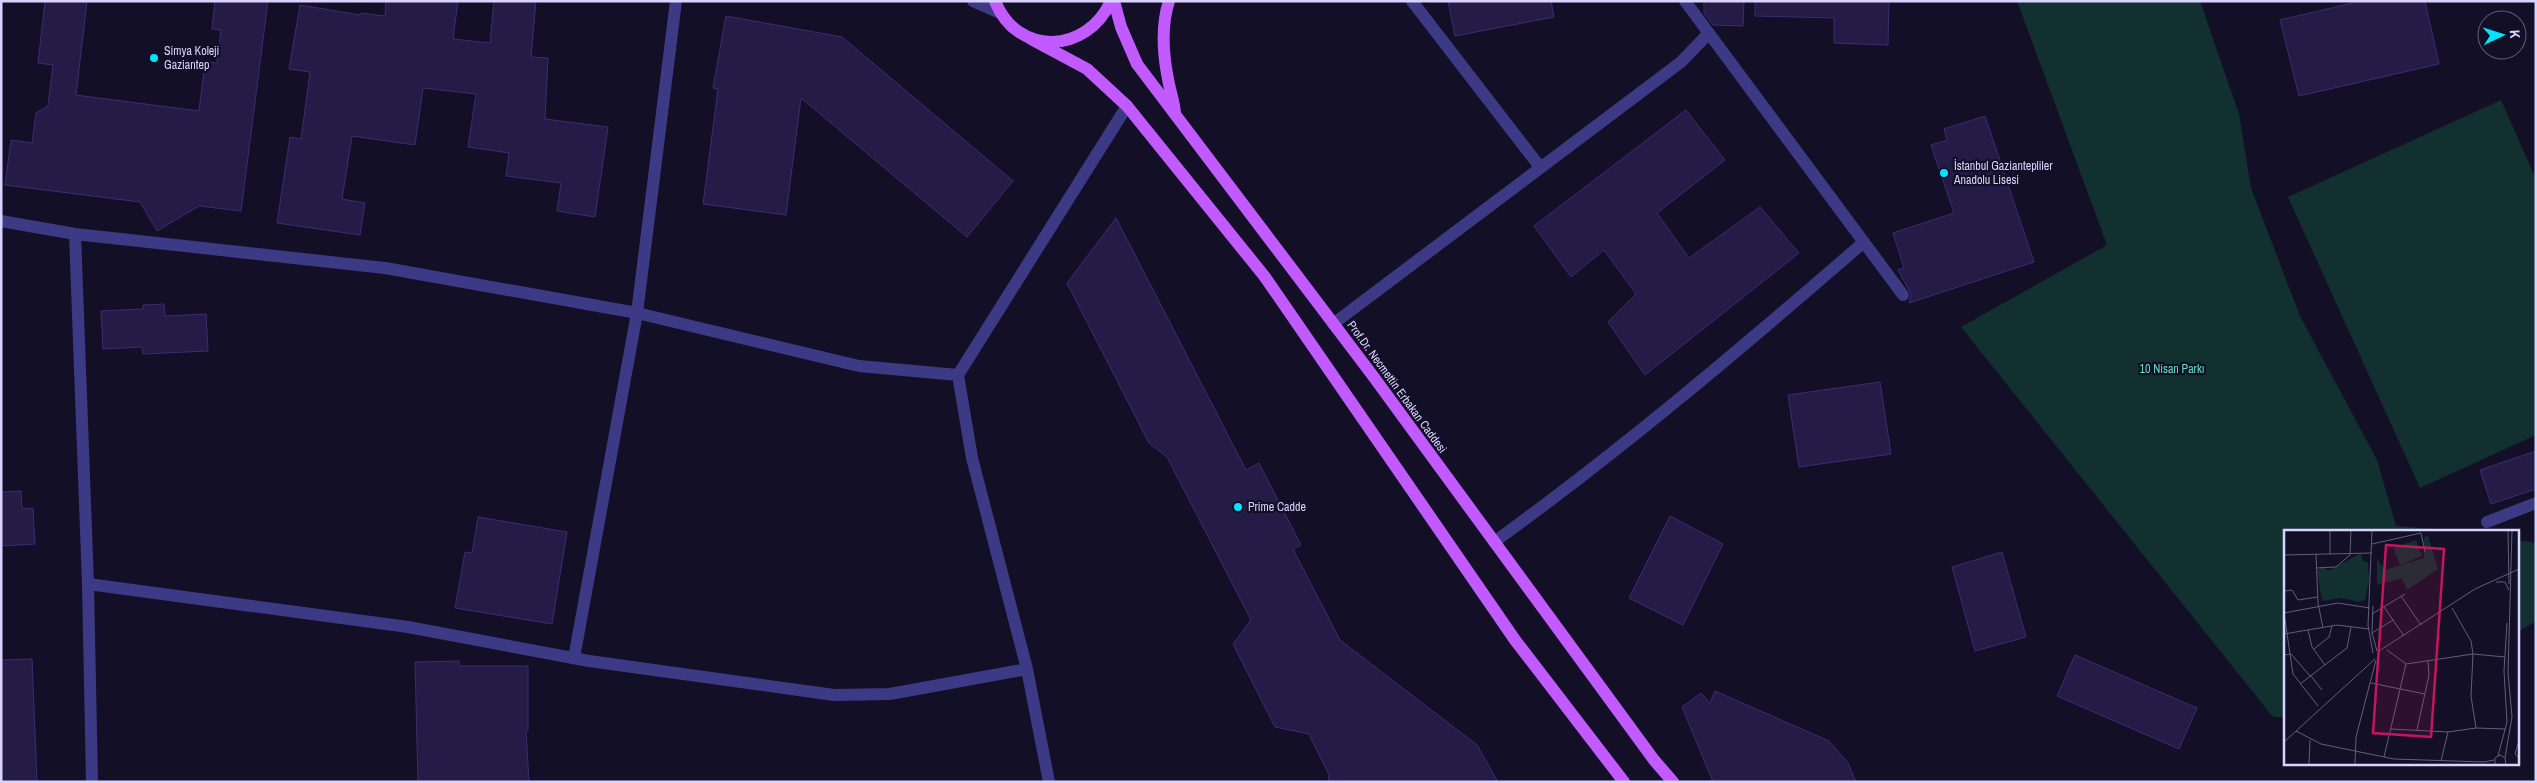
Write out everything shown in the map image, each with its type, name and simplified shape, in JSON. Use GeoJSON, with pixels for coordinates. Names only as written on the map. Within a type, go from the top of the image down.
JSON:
{"type":"FeatureCollection","features":[{"type":"Feature","properties":{"kind":"main road"},"geometry":{"type":"LineString","coordinates":[[1032,39],[1052,43],[1072,40],[1090,30],[1105,15],[1113,1]]}},
{"type":"Feature","properties":{"kind":"main road","name":"Prof.Dr. Necmettin Erbakan Caddesi"},"geometry":{"type":"LineString","coordinates":[[1113,1],[1121,27],[1137,64],[1333,324],[1654,760],[1673,782]]}},
{"type":"Feature","properties":{"kind":"main road"},"geometry":{"type":"LineString","coordinates":[[1169,1],[1164,22],[1163,44],[1165,66],[1174,101],[1174,113]]}},
{"type":"Feature","properties":{"kind":"main road"},"geometry":{"type":"LineString","coordinates":[[997,7],[1014,29],[1087,69],[1127,106],[1265,277],[1514,640],[1624,782]]}},
{"type":"Feature","properties":{"kind":"street"},"geometry":{"type":"LineString","coordinates":[[574,658],[637,313],[676,1]]}},
{"type":"Feature","properties":{"kind":"street"},"geometry":{"type":"LineString","coordinates":[[973,1],[997,7]]}},
{"type":"Feature","properties":{"kind":"street"},"geometry":{"type":"LineString","coordinates":[[1412,1],[1540,168]]}},
{"type":"Feature","properties":{"kind":"street"},"geometry":{"type":"LineString","coordinates":[[1685,1],[1903,295]]}},
{"type":"Feature","properties":{"kind":"street"},"geometry":{"type":"LineString","coordinates":[[1333,324],[1680,62],[1709,33]]}},
{"type":"Feature","properties":{"kind":"street"},"geometry":{"type":"LineString","coordinates":[[1049,782],[1027,669],[972,458],[958,375],[1127,106]]}},
{"type":"Feature","properties":{"kind":"street"},"geometry":{"type":"LineString","coordinates":[[1,221],[75,234],[385,268],[637,313],[859,366],[958,375]]}},
{"type":"Feature","properties":{"kind":"street"},"geometry":{"type":"LineString","coordinates":[[75,234],[88,584],[92,782]]}},
{"type":"Feature","properties":{"kind":"street"},"geometry":{"type":"LineString","coordinates":[[1494,542],[1533,514],[1737,352],[1864,242]]}},
{"type":"Feature","properties":{"kind":"street"},"geometry":{"type":"LineString","coordinates":[[2487,522],[2536,503]]}},
{"type":"Feature","properties":{"kind":"street"},"geometry":{"type":"LineString","coordinates":[[88,584],[408,627],[574,658],[834,695],[890,694],[1027,669]]}},
{"type":"Feature","properties":{"kind":"green space","name":"10 Nisan Parkı"},"geometry":{"type":"Polygon","coordinates":[[[2017,1],[2200,1],[2239,114],[2251,188],[2300,316],[2377,460],[2396,526],[2447,530],[2284,530],[2284,717],[2273,717],[1961,327],[2107,245],[2017,1]]]}},
{"type":"Feature","properties":{"kind":"green space"},"geometry":{"type":"Polygon","coordinates":[[[2501,100],[2536,179],[2536,435],[2420,488],[2288,197],[2501,100]]]}},
{"type":"Feature","properties":{"kind":"green space"},"geometry":{"type":"Polygon","coordinates":[[[2520,540],[2536,543],[2536,621],[2520,631],[2520,540]]]}},
{"type":"Feature","properties":{"kind":"building"},"geometry":{"type":"Polygon","coordinates":[[[45,1],[87,1],[76,95],[199,111],[205,62],[217,63],[221,30],[212,29],[215,1],[268,1],[241,211],[199,206],[157,231],[140,202],[5,185],[11,140],[32,143],[36,113],[48,106],[53,65],[38,63],[45,1]]]}},
{"type":"Feature","properties":{"kind":"building"},"geometry":{"type":"Polygon","coordinates":[[[386,1],[458,1],[453,39],[490,43],[494,1],[536,1],[531,57],[548,58],[545,119],[608,127],[595,217],[557,211],[561,183],[506,176],[509,153],[468,147],[476,94],[423,88],[415,145],[352,136],[342,199],[365,203],[360,235],[277,223],[290,137],[301,139],[310,72],[289,69],[300,5],[360,15],[361,13],[385,16],[386,1]]]}},
{"type":"Feature","properties":{"kind":"building"},"geometry":{"type":"Polygon","coordinates":[[[1448,1],[1551,1],[1554,17],[1455,36],[1448,1]]]}},
{"type":"Feature","properties":{"kind":"building"},"geometry":{"type":"Polygon","coordinates":[[[1704,1],[1744,1],[1743,26],[1713,25],[1704,13],[1704,1]]]}},
{"type":"Feature","properties":{"kind":"building"},"geometry":{"type":"Polygon","coordinates":[[[1755,1],[1889,1],[1888,45],[1834,43],[1834,18],[1755,16],[1755,1]]]}},
{"type":"Feature","properties":{"kind":"building"},"geometry":{"type":"Polygon","coordinates":[[[2361,1],[2425,1],[2439,64],[2299,96],[2280,20],[2361,1]]]}},
{"type":"Feature","properties":{"kind":"building"},"geometry":{"type":"Polygon","coordinates":[[[726,16],[842,37],[1013,181],[967,237],[801,98],[786,215],[703,204],[718,89],[713,88],[726,16]]]}},
{"type":"Feature","properties":{"kind":"building"},"geometry":{"type":"Polygon","coordinates":[[[1686,110],[1725,160],[1657,213],[1689,258],[1760,207],[1799,253],[1645,375],[1608,322],[1636,294],[1604,250],[1571,277],[1534,226],[1686,110]]]}},
{"type":"Feature","properties":{"kind":"building"},"geometry":{"type":"Polygon","coordinates":[[[1985,116],[2034,262],[1909,303],[1911,294],[1898,270],[1904,268],[1893,233],[1954,213],[1931,145],[1947,140],[1944,129],[1985,116]]]}},
{"type":"Feature","properties":{"kind":"building","name":"Prime Cadde"},"geometry":{"type":"Polygon","coordinates":[[[1116,218],[1246,470],[1259,463],[1301,545],[1293,549],[1340,640],[1477,745],[1498,782],[1328,782],[1329,775],[1309,734],[1275,727],[1233,644],[1251,620],[1167,457],[1149,443],[1067,283],[1116,218]]]}},
{"type":"Feature","properties":{"kind":"building"},"geometry":{"type":"Polygon","coordinates":[[[164,304],[165,316],[206,314],[208,351],[143,354],[142,347],[103,349],[101,311],[143,309],[143,305],[164,304]]]}},
{"type":"Feature","properties":{"kind":"building"},"geometry":{"type":"Polygon","coordinates":[[[1880,382],[1891,454],[1799,467],[1788,395],[1880,382]]]}},
{"type":"Feature","properties":{"kind":"building"},"geometry":{"type":"Polygon","coordinates":[[[2536,451],[2536,489],[2491,504],[2480,470],[2536,451]]]}},
{"type":"Feature","properties":{"kind":"building"},"geometry":{"type":"Polygon","coordinates":[[[21,491],[22,509],[33,508],[35,544],[1,546],[1,492],[21,491]]]}},
{"type":"Feature","properties":{"kind":"building"},"geometry":{"type":"Polygon","coordinates":[[[1670,516],[1723,544],[1683,625],[1629,598],[1670,516]]]}},
{"type":"Feature","properties":{"kind":"building"},"geometry":{"type":"Polygon","coordinates":[[[478,517],[567,532],[552,624],[455,608],[465,552],[472,553],[478,517]]]}},
{"type":"Feature","properties":{"kind":"building"},"geometry":{"type":"Polygon","coordinates":[[[2002,552],[2026,637],[1975,651],[1952,567],[2002,552]]]}},
{"type":"Feature","properties":{"kind":"building"},"geometry":{"type":"Polygon","coordinates":[[[2075,655],[2197,708],[2179,749],[2057,696],[2075,655]]]}},
{"type":"Feature","properties":{"kind":"building"},"geometry":{"type":"Polygon","coordinates":[[[32,659],[37,782],[1,782],[1,660],[32,659]]]}},
{"type":"Feature","properties":{"kind":"building"},"geometry":{"type":"Polygon","coordinates":[[[459,661],[459,666],[528,666],[528,730],[526,730],[529,782],[418,782],[415,662],[459,661]]]}},
{"type":"Feature","properties":{"kind":"building"},"geometry":{"type":"Polygon","coordinates":[[[1715,691],[1829,741],[1848,763],[1856,782],[1713,782],[1682,707],[1701,693],[1710,703],[1715,691]]]}},
{"type":"Feature","properties":{"kind":"place","name":"Simya Koleji Gaziantep"},"geometry":{"type":"Point","coordinates":[154,58]}},
{"type":"Feature","properties":{"kind":"place","name":"İstanbul Gaziantepliler Anadolu Lisesi"},"geometry":{"type":"Point","coordinates":[1944,173]}},
{"type":"Feature","properties":{"kind":"place","name":"Prime Cadde"},"geometry":{"type":"Point","coordinates":[1238,507]}}]}
